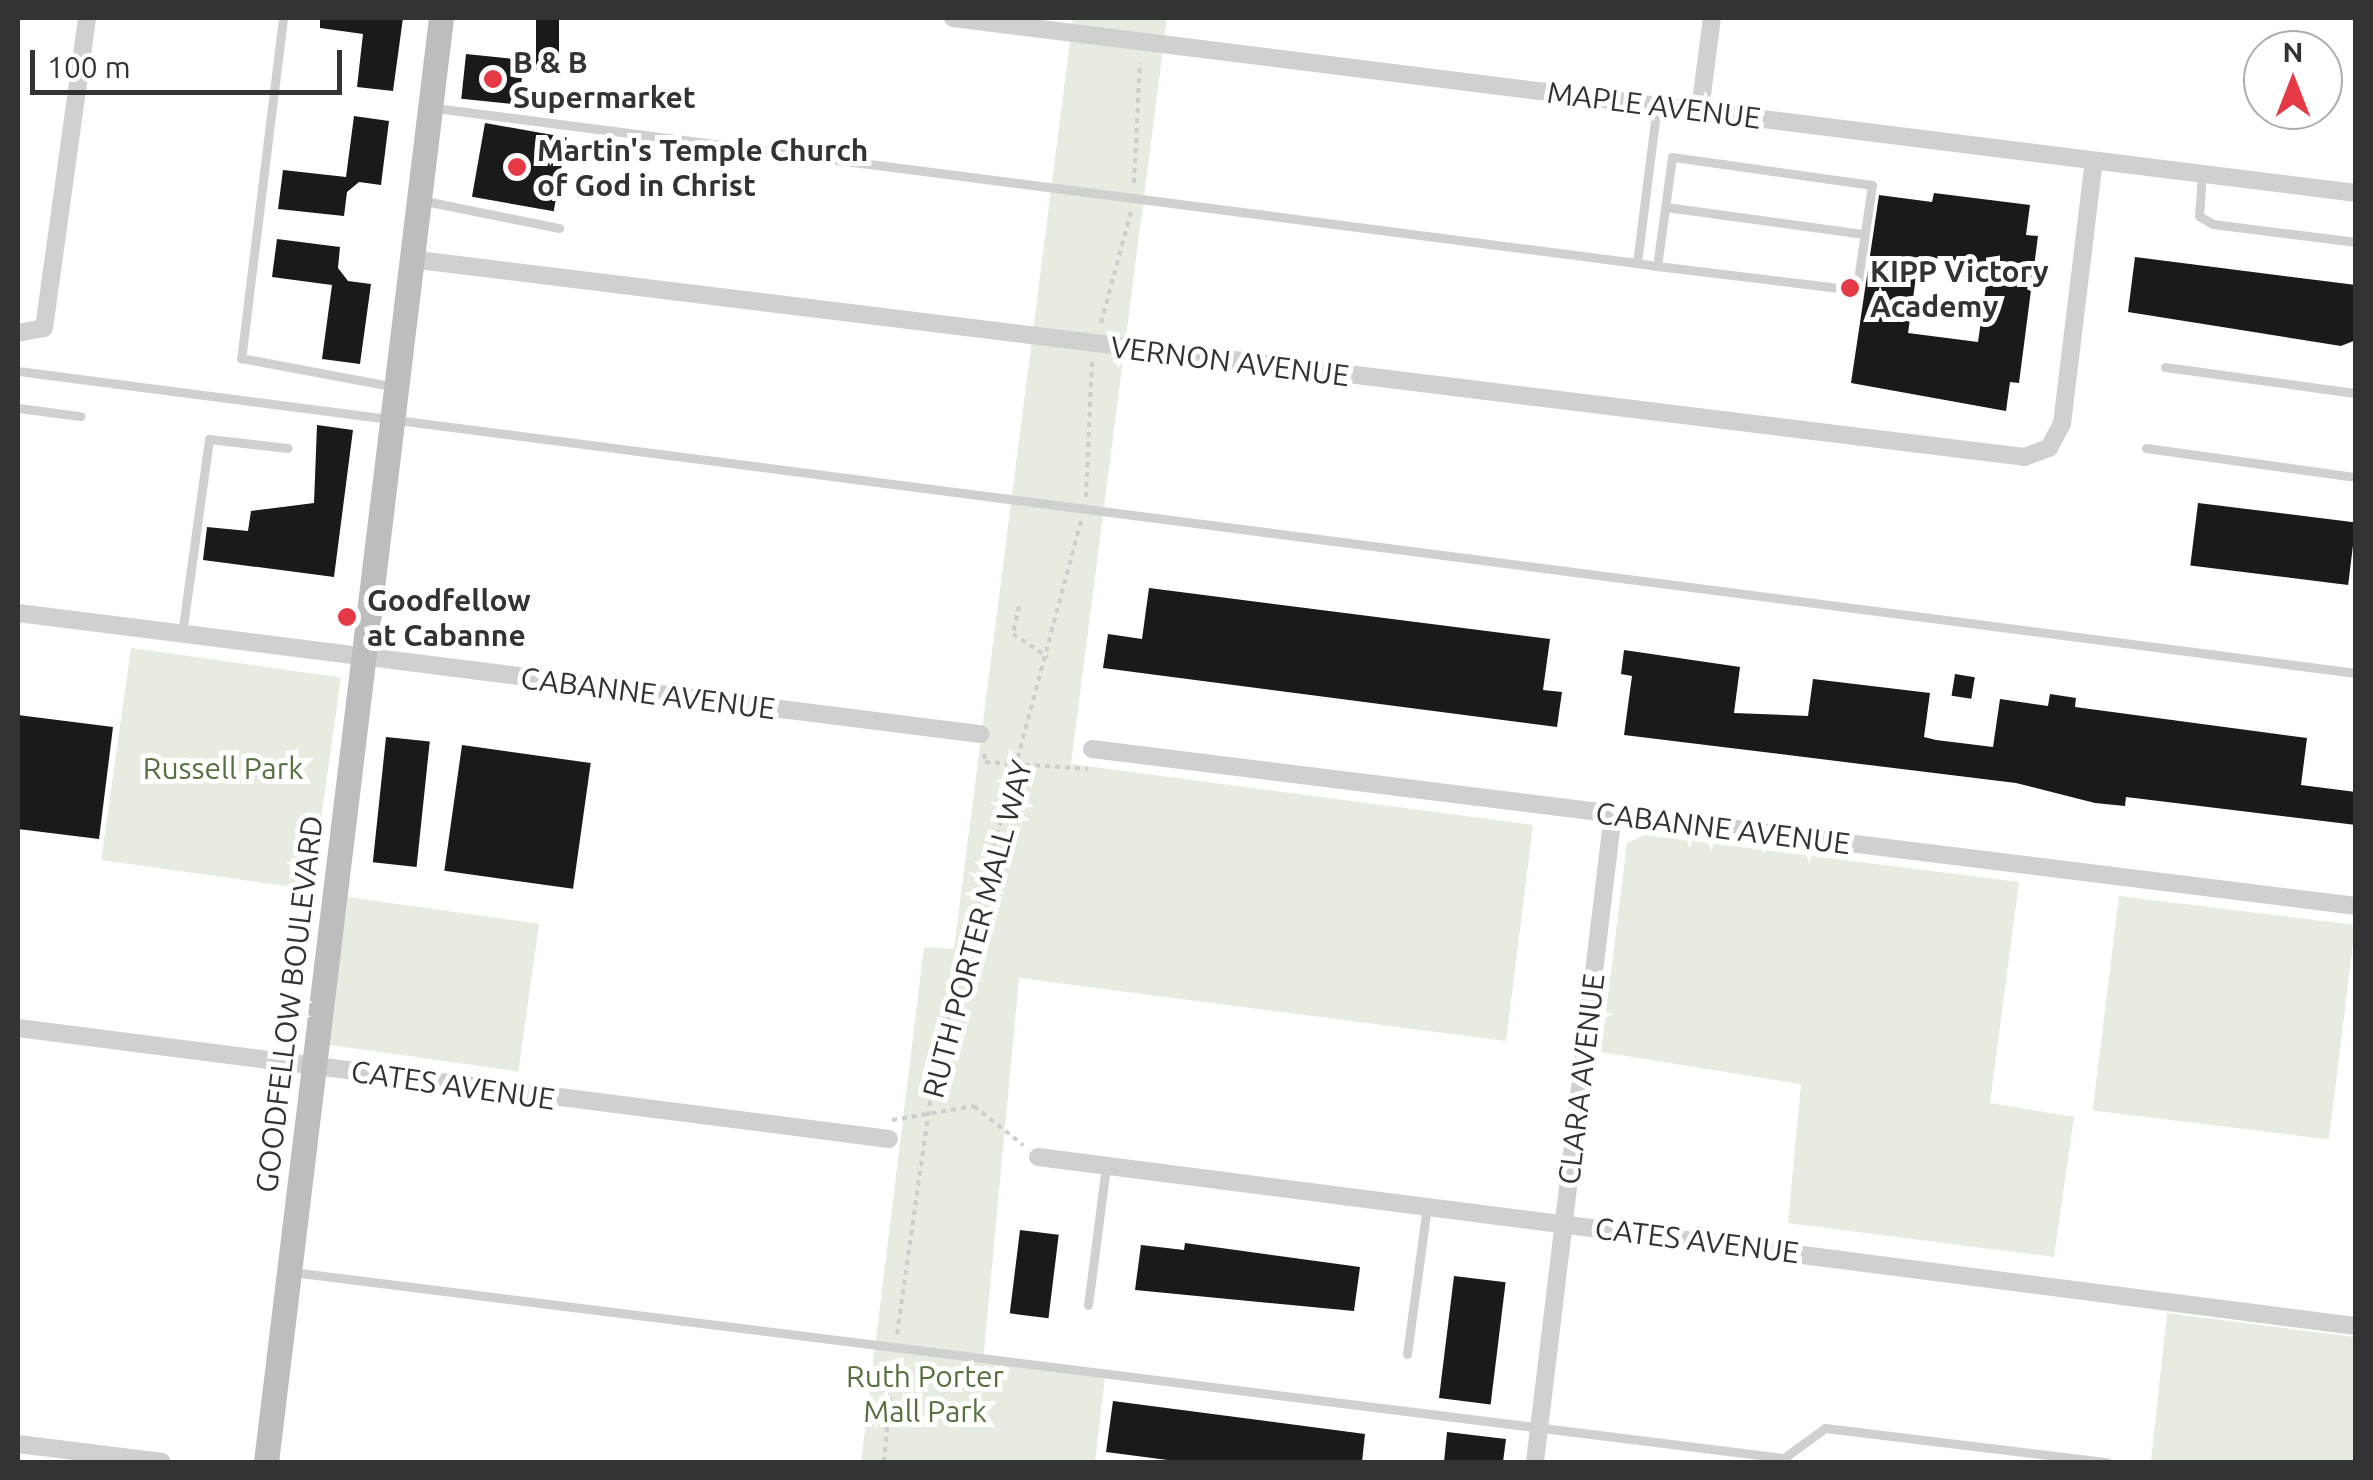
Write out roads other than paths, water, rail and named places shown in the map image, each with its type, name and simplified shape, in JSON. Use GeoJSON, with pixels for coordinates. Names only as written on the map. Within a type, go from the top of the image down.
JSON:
{"type":"FeatureCollection","features":[{"type":"Feature","properties":{"kind":"main road","name":"GOODFELLOW BOULEVARD"},"geometry":{"type":"LineString","coordinates":[[266,1462],[441,18]]}},
{"type":"Feature","properties":{"kind":"street"},"geometry":{"type":"LineString","coordinates":[[18,333],[44,328],[87,18]]}},
{"type":"Feature","properties":{"kind":"street","name":"MAPLE AVENUE"},"geometry":{"type":"LineString","coordinates":[[953,18],[2356,193]]}},
{"type":"Feature","properties":{"kind":"street"},"geometry":{"type":"LineString","coordinates":[[1700,110],[1712,18]]}},
{"type":"Feature","properties":{"kind":"street","name":"VERNON AVENUE"},"geometry":{"type":"LineString","coordinates":[[410,258],[1992,457],[2049,448],[2062,424],[2094,161]]}},
{"type":"Feature","properties":{"kind":"street","name":"CABANNE AVENUE"},"geometry":{"type":"LineString","coordinates":[[18,613],[980,734]]}},
{"type":"Feature","properties":{"kind":"street","name":"CABANNE AVENUE"},"geometry":{"type":"LineString","coordinates":[[1092,749],[2356,906]]}},
{"type":"Feature","properties":{"kind":"street","name":"CLARA AVENUE"},"geometry":{"type":"LineString","coordinates":[[1534,1462],[1613,814]]}},
{"type":"Feature","properties":{"kind":"street","name":"CATES AVENUE"},"geometry":{"type":"LineString","coordinates":[[18,1028],[889,1139]]}},
{"type":"Feature","properties":{"kind":"street","name":"CATES AVENUE"},"geometry":{"type":"LineString","coordinates":[[1038,1157],[2356,1326]]}},
{"type":"Feature","properties":{"kind":"street"},"geometry":{"type":"LineString","coordinates":[[18,1444],[162,1462]]}},
{"type":"Feature","properties":{"kind":"lane"},"geometry":{"type":"LineString","coordinates":[[284,18],[241,358],[394,386]]}},
{"type":"Feature","properties":{"kind":"lane"},"geometry":{"type":"LineString","coordinates":[[1638,264],[1657,105]]}},
{"type":"Feature","properties":{"kind":"lane"},"geometry":{"type":"LineString","coordinates":[[429,108],[1638,264],[1847,289],[1858,280],[1872,185],[1672,157],[1657,266]]}},
{"type":"Feature","properties":{"kind":"lane"},"geometry":{"type":"LineString","coordinates":[[2202,174],[2198,216],[2213,224],[2356,242]]}},
{"type":"Feature","properties":{"kind":"lane"},"geometry":{"type":"LineString","coordinates":[[417,200],[559,228]]}},
{"type":"Feature","properties":{"kind":"lane"},"geometry":{"type":"LineString","coordinates":[[1666,207],[1864,234]]}},
{"type":"Feature","properties":{"kind":"lane"},"geometry":{"type":"LineString","coordinates":[[2164,367],[2356,392]]}},
{"type":"Feature","properties":{"kind":"lane"},"geometry":{"type":"LineString","coordinates":[[18,371],[2356,672]]}},
{"type":"Feature","properties":{"kind":"lane"},"geometry":{"type":"LineString","coordinates":[[18,408],[80,416]]}},
{"type":"Feature","properties":{"kind":"lane"},"geometry":{"type":"LineString","coordinates":[[182,634],[209,439],[288,448]]}},
{"type":"Feature","properties":{"kind":"lane"},"geometry":{"type":"LineString","coordinates":[[2146,448],[2356,477]]}},
{"type":"Feature","properties":{"kind":"lane"},"geometry":{"type":"LineString","coordinates":[[1088,1304],[1106,1166]]}},
{"type":"Feature","properties":{"kind":"lane"},"geometry":{"type":"LineString","coordinates":[[1407,1354],[1428,1206]]}},
{"type":"Feature","properties":{"kind":"lane"},"geometry":{"type":"LineString","coordinates":[[290,1272],[896,1344],[1784,1458],[1824,1428],[2107,1462]]}},
{"type":"Feature","properties":{"kind":"place","name":"B & B Supermarket"},"geometry":{"type":"Point","coordinates":[493,79]}},
{"type":"Feature","properties":{"kind":"place","name":"Martin's Temple Church of God in Christ"},"geometry":{"type":"Point","coordinates":[517,167]}},
{"type":"Feature","properties":{"kind":"place","name":"KIPP Victory Academy"},"geometry":{"type":"Point","coordinates":[1850,288]}},
{"type":"Feature","properties":{"kind":"place","name":"Goodfellow at Cabanne"},"geometry":{"type":"Point","coordinates":[347,617]}},
{"type":"Feature","properties":{"kind":"park label","name":"Russell Park"},"geometry":{"type":"Point","coordinates":[223,768]}},
{"type":"Feature","properties":{"kind":"park label","name":"Ruth Porter Mall Park"},"geometry":{"type":"Point","coordinates":[925,1393]}}]}
